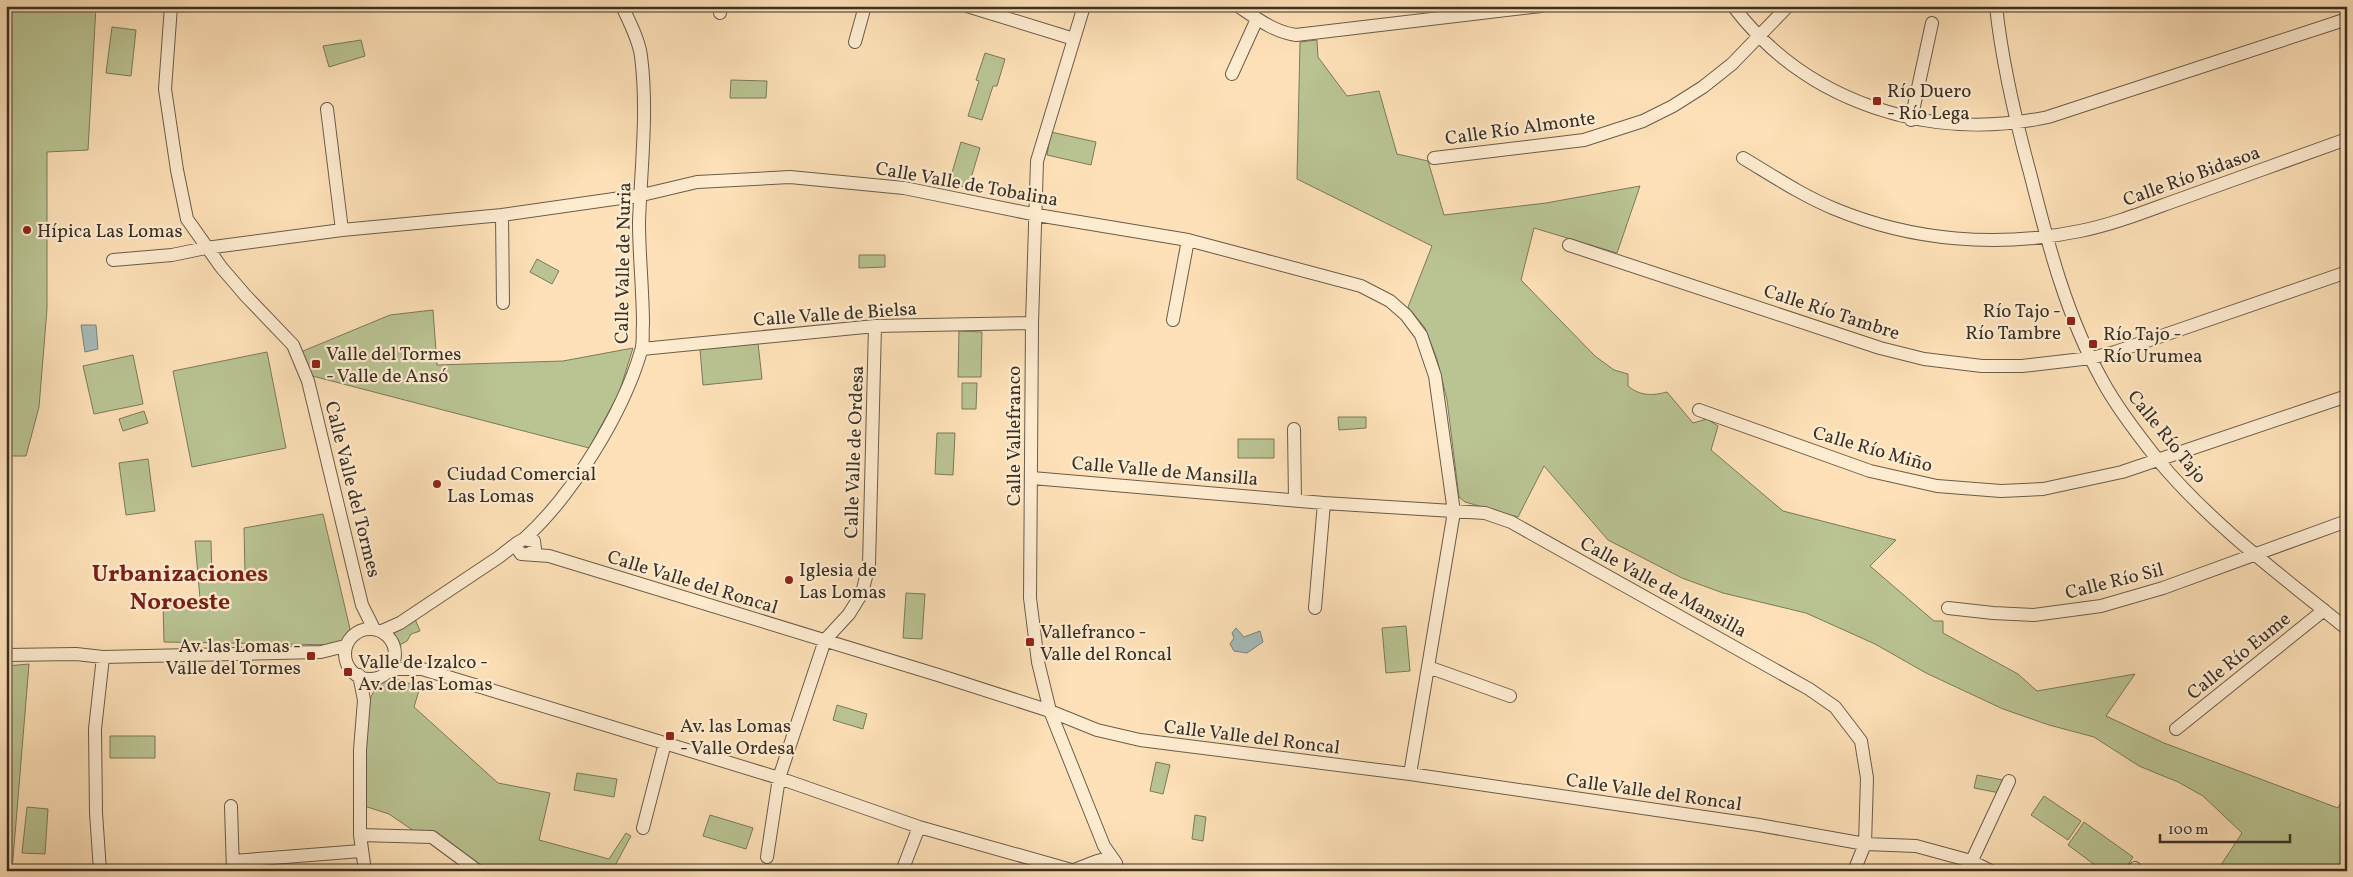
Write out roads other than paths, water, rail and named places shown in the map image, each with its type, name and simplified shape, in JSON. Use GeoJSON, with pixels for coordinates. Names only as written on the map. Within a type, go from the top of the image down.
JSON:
{"type":"FeatureCollection","features":[{"type":"Feature","properties":{"kind":"street","name":"Calle Valle del Tormes"},"geometry":{"type":"LineString","coordinates":[[171,6],[165,89],[171,134],[188,219],[206,248],[246,296],[293,345],[304,369],[330,466],[362,605],[373,630]]}},
{"type":"Feature","properties":{"kind":"street","name":"Calle Valle de Nuria"},"geometry":{"type":"LineString","coordinates":[[526,546],[539,525],[571,485],[620,405],[642,349],[643,306],[639,222],[642,195],[643,83],[641,53],[622,6]]}},
{"type":"Feature","properties":{"kind":"street"},"geometry":{"type":"LineString","coordinates":[[855,42],[865,6]]}},
{"type":"Feature","properties":{"kind":"street"},"geometry":{"type":"LineString","coordinates":[[967,6],[1074,39]]}},
{"type":"Feature","properties":{"kind":"street","name":"Calle Vallefranco"},"geometry":{"type":"LineString","coordinates":[[1084,6],[1037,161],[1037,215],[1032,323],[1030,598],[1038,662],[1050,711],[1104,846],[1116,867]]}},
{"type":"Feature","properties":{"kind":"street"},"geometry":{"type":"LineString","coordinates":[[1238,6],[1256,19],[1283,33],[1311,33],[1541,6]]}},
{"type":"Feature","properties":{"kind":"street"},"geometry":{"type":"LineString","coordinates":[[1733,6],[1760,36],[1792,65],[1839,93],[1877,109],[1911,120],[1959,125],[2017,124],[2048,117],[2347,19]]}},
{"type":"Feature","properties":{"kind":"street","name":"Calle Río Almonte"},"geometry":{"type":"LineString","coordinates":[[1434,158],[1584,140],[1643,121],[1674,106],[1703,87],[1732,64],[1788,6]]}},
{"type":"Feature","properties":{"kind":"street","name":"Calle Río Tajo"},"geometry":{"type":"LineString","coordinates":[[1996,6],[2005,69],[2046,237],[2068,304],[2091,358],[2121,411],[2158,460],[2205,509],[2254,553],[2347,629]]}},
{"type":"Feature","properties":{"kind":"street"},"geometry":{"type":"LineString","coordinates":[[1232,74],[1256,19]]}},
{"type":"Feature","properties":{"kind":"street"},"geometry":{"type":"LineString","coordinates":[[1911,120],[1932,23]]}},
{"type":"Feature","properties":{"kind":"street"},"geometry":{"type":"LineString","coordinates":[[326,109],[342,230]]}},
{"type":"Feature","properties":{"kind":"street","name":"Calle Río Bidasoa"},"geometry":{"type":"LineString","coordinates":[[1743,158],[1835,209],[1901,230],[1970,240],[2006,240],[2046,237],[2112,224],[2347,139]]}},
{"type":"Feature","properties":{"kind":"street","name":"Calle Valle de Tobalina"},"geometry":{"type":"LineString","coordinates":[[113,260],[172,255],[206,248],[342,230],[502,215],[642,195],[698,182],[790,177],[904,188],[1037,215],[1188,240],[1361,286],[1390,301],[1406,315],[1421,335],[1435,376],[1454,512],[1410,774]]}},
{"type":"Feature","properties":{"kind":"street"},"geometry":{"type":"LineString","coordinates":[[502,215],[503,303]]}},
{"type":"Feature","properties":{"kind":"street"},"geometry":{"type":"LineString","coordinates":[[1173,320],[1188,240]]}},
{"type":"Feature","properties":{"kind":"street","name":"Calle Río Tambre"},"geometry":{"type":"LineString","coordinates":[[1569,245],[1880,348],[1924,359],[1982,366],[2022,366],[2091,358],[2115,352],[2347,272]]}},
{"type":"Feature","properties":{"kind":"street","name":"Calle Valle de Bielsa"},"geometry":{"type":"LineString","coordinates":[[642,349],[876,326],[1032,323]]}},
{"type":"Feature","properties":{"kind":"street","name":"Calle Valle de Ordesa"},"geometry":{"type":"LineString","coordinates":[[767,857],[779,778],[825,640],[849,614],[862,593],[869,564],[876,326]]}},
{"type":"Feature","properties":{"kind":"street","name":"Calle Río Miño"},"geometry":{"type":"LineString","coordinates":[[1699,410],[1870,471],[1937,486],[2001,491],[2043,489],[2122,472],[2347,396]]}},
{"type":"Feature","properties":{"kind":"street"},"geometry":{"type":"LineString","coordinates":[[1294,429],[1294,500]]}},
{"type":"Feature","properties":{"kind":"street","name":"Calle Valle de Mansilla"},"geometry":{"type":"LineString","coordinates":[[1032,478],[1324,503],[1485,513],[1511,522],[1801,684],[1835,707],[1861,740],[1867,778],[1864,844],[1854,871]]}},
{"type":"Feature","properties":{"kind":"street"},"geometry":{"type":"LineString","coordinates":[[1316,608],[1324,503]]}},
{"type":"Feature","properties":{"kind":"street","name":"Calle Río Sil"},"geometry":{"type":"LineString","coordinates":[[1948,608],[2034,615],[2094,608],[2163,588],[2254,553],[2347,521]]}},
{"type":"Feature","properties":{"kind":"street"},"geometry":{"type":"LineString","coordinates":[[345,661],[345,646],[350,636],[400,622],[500,557],[526,546]]}},
{"type":"Feature","properties":{"kind":"street","name":"Calle Valle del Roncal"},"geometry":{"type":"LineString","coordinates":[[526,546],[549,556],[1050,711],[1097,730],[1140,740],[1410,774],[1759,825],[1864,844],[1916,846],[1969,866],[1991,871]]}},
{"type":"Feature","properties":{"kind":"street","name":"Calle Río Eume"},"geometry":{"type":"LineString","coordinates":[[2176,729],[2324,610]]}},
{"type":"Feature","properties":{"kind":"street"},"geometry":{"type":"LineString","coordinates":[[392,668],[396,656],[392,642],[400,622]]}},
{"type":"Feature","properties":{"kind":"street"},"geometry":{"type":"LineString","coordinates":[[373,630],[392,642]]}},
{"type":"Feature","properties":{"kind":"street"},"geometry":{"type":"LineString","coordinates":[[8,654],[103,656],[321,652],[345,646]]}},
{"type":"Feature","properties":{"kind":"street"},"geometry":{"type":"LineString","coordinates":[[321,652],[345,661],[354,673],[367,678],[378,678]]}},
{"type":"Feature","properties":{"kind":"street"},"geometry":{"type":"LineString","coordinates":[[100,871],[96,813],[95,729],[103,656]]}},
{"type":"Feature","properties":{"kind":"street"},"geometry":{"type":"LineString","coordinates":[[396,656],[422,668],[779,778],[919,827],[1074,871],[1095,867],[1102,858],[1116,867]]}},
{"type":"Feature","properties":{"kind":"street"},"geometry":{"type":"LineString","coordinates":[[1428,667],[1510,696]]}},
{"type":"Feature","properties":{"kind":"street"},"geometry":{"type":"LineString","coordinates":[[364,700],[378,678],[392,668],[422,668]]}},
{"type":"Feature","properties":{"kind":"street"},"geometry":{"type":"LineString","coordinates":[[359,675],[364,700],[360,750],[360,835],[365,871]]}},
{"type":"Feature","properties":{"kind":"street"},"geometry":{"type":"LineString","coordinates":[[643,828],[665,743]]}},
{"type":"Feature","properties":{"kind":"street"},"geometry":{"type":"LineString","coordinates":[[1969,866],[2009,781]]}},
{"type":"Feature","properties":{"kind":"street"},"geometry":{"type":"LineString","coordinates":[[231,806],[233,866],[361,851]]}},
{"type":"Feature","properties":{"kind":"street"},"geometry":{"type":"LineString","coordinates":[[902,871],[919,827]]}},
{"type":"Feature","properties":{"kind":"street"},"geometry":{"type":"LineString","coordinates":[[360,835],[432,837],[478,871]]}},
{"type":"Feature","properties":{"kind":"water"},"geometry":{"type":"Polygon","coordinates":[[[81,325],[96,325],[98,349],[85,352],[81,325]]]}},
{"type":"Feature","properties":{"kind":"water"},"geometry":{"type":"Polygon","coordinates":[[[1236,628],[1244,637],[1260,631],[1263,642],[1247,653],[1234,651],[1230,644],[1234,638],[1232,633],[1236,628]]]}},
{"type":"Feature","properties":{"kind":"place","name":"Río Duero - Río Lega"},"geometry":{"type":"Point","coordinates":[1877,101]}},
{"type":"Feature","properties":{"kind":"place","name":"Hípica Las Lomas"},"geometry":{"type":"Point","coordinates":[27,230]}},
{"type":"Feature","properties":{"kind":"place","name":"Río Tajo - Río Tambre"},"geometry":{"type":"Point","coordinates":[2071,321]}},
{"type":"Feature","properties":{"kind":"place","name":"Río Tajo - Río Urumea"},"geometry":{"type":"Point","coordinates":[2093,344]}},
{"type":"Feature","properties":{"kind":"place","name":"Valle del Tormes - Valle de Ansó"},"geometry":{"type":"Point","coordinates":[316,364]}},
{"type":"Feature","properties":{"kind":"place","name":"Ciudad Comercial Las Lomas"},"geometry":{"type":"Point","coordinates":[437,484]}},
{"type":"Feature","properties":{"kind":"place","name":"Iglesia de Las Lomas"},"geometry":{"type":"Point","coordinates":[789,580]}},
{"type":"Feature","properties":{"kind":"place","name":"Vallefranco - Valle del Roncal"},"geometry":{"type":"Point","coordinates":[1030,642]}},
{"type":"Feature","properties":{"kind":"place","name":"Av. las Lomas - Valle del Tormes"},"geometry":{"type":"Point","coordinates":[311,656]}},
{"type":"Feature","properties":{"kind":"place","name":"Valle de Izalco - Av. de las Lomas"},"geometry":{"type":"Point","coordinates":[348,672]}},
{"type":"Feature","properties":{"kind":"place","name":"Av. las Lomas - Valle Ordesa"},"geometry":{"type":"Point","coordinates":[670,736]}},
{"type":"Feature","properties":{"kind":"district","name":"Urbanizaciones Noroeste"},"geometry":{"type":"Point","coordinates":[180,587]}}]}
